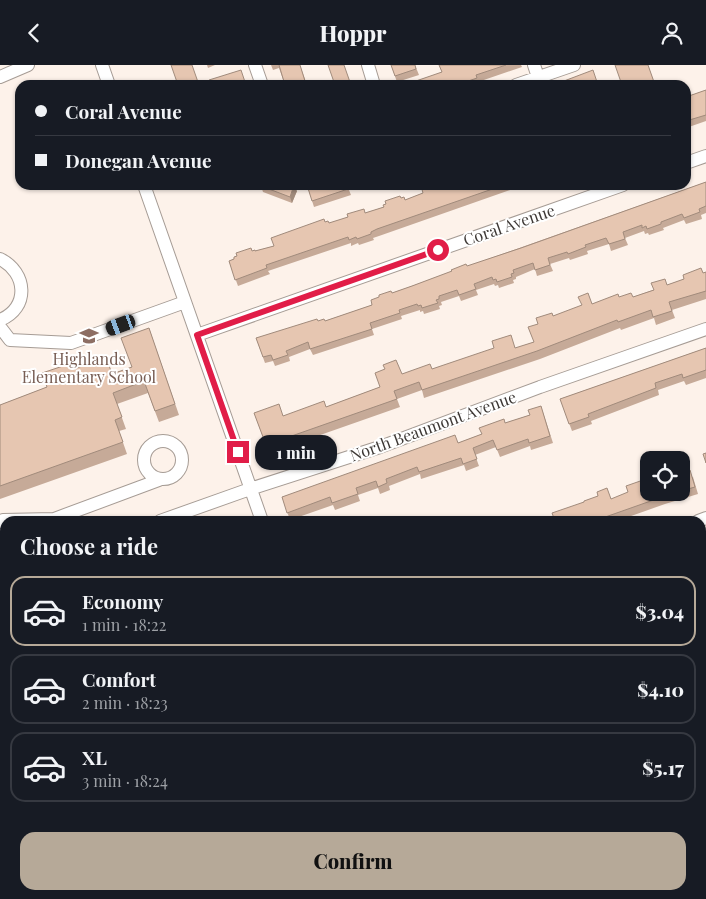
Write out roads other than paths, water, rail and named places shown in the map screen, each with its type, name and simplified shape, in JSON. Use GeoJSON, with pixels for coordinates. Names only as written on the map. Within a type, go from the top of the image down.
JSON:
{"type":"FeatureCollection","features":[{"type":"Feature","properties":{"kind":"street"},"geometry":{"type":"LineString","coordinates":[[0,77],[28,65]]}},
{"type":"Feature","properties":{"kind":"street"},"geometry":{"type":"LineString","coordinates":[[102,65],[107,80]]}},
{"type":"Feature","properties":{"kind":"street"},"geometry":{"type":"LineString","coordinates":[[254,65],[260,80]]}},
{"type":"Feature","properties":{"kind":"street"},"geometry":{"type":"LineString","coordinates":[[368,65],[372,80]]}},
{"type":"Feature","properties":{"kind":"street"},"geometry":{"type":"LineString","coordinates":[[523,80],[536,71],[574,65]]}},
{"type":"Feature","properties":{"kind":"street"},"geometry":{"type":"LineString","coordinates":[[691,161],[706,156]]}},
{"type":"Feature","properties":{"kind":"street"},"geometry":{"type":"LineString","coordinates":[[146,190],[260,516]]}},
{"type":"Feature","properties":{"kind":"street","name":"Coral Avenue"},"geometry":{"type":"LineString","coordinates":[[197,335],[609,190]]}},
{"type":"Feature","properties":{"kind":"street"},"geometry":{"type":"LineString","coordinates":[[0,259],[10,264],[17,272],[22,292],[14,311],[0,321]]}},
{"type":"Feature","properties":{"kind":"street"},"geometry":{"type":"LineString","coordinates":[[0,327],[10,341],[70,343],[185,302]]}},
{"type":"Feature","properties":{"kind":"street","name":"North Beaumont Avenue"},"geometry":{"type":"LineString","coordinates":[[174,516],[380,447],[540,387],[706,329]]}},
{"type":"Feature","properties":{"kind":"street"},"geometry":{"type":"LineString","coordinates":[[62,516],[159,480]]}},
{"type":"Feature","properties":{"kind":"place","name":"Highlands Elementary School"},"geometry":{"type":"Point","coordinates":[89,336]}}]}
